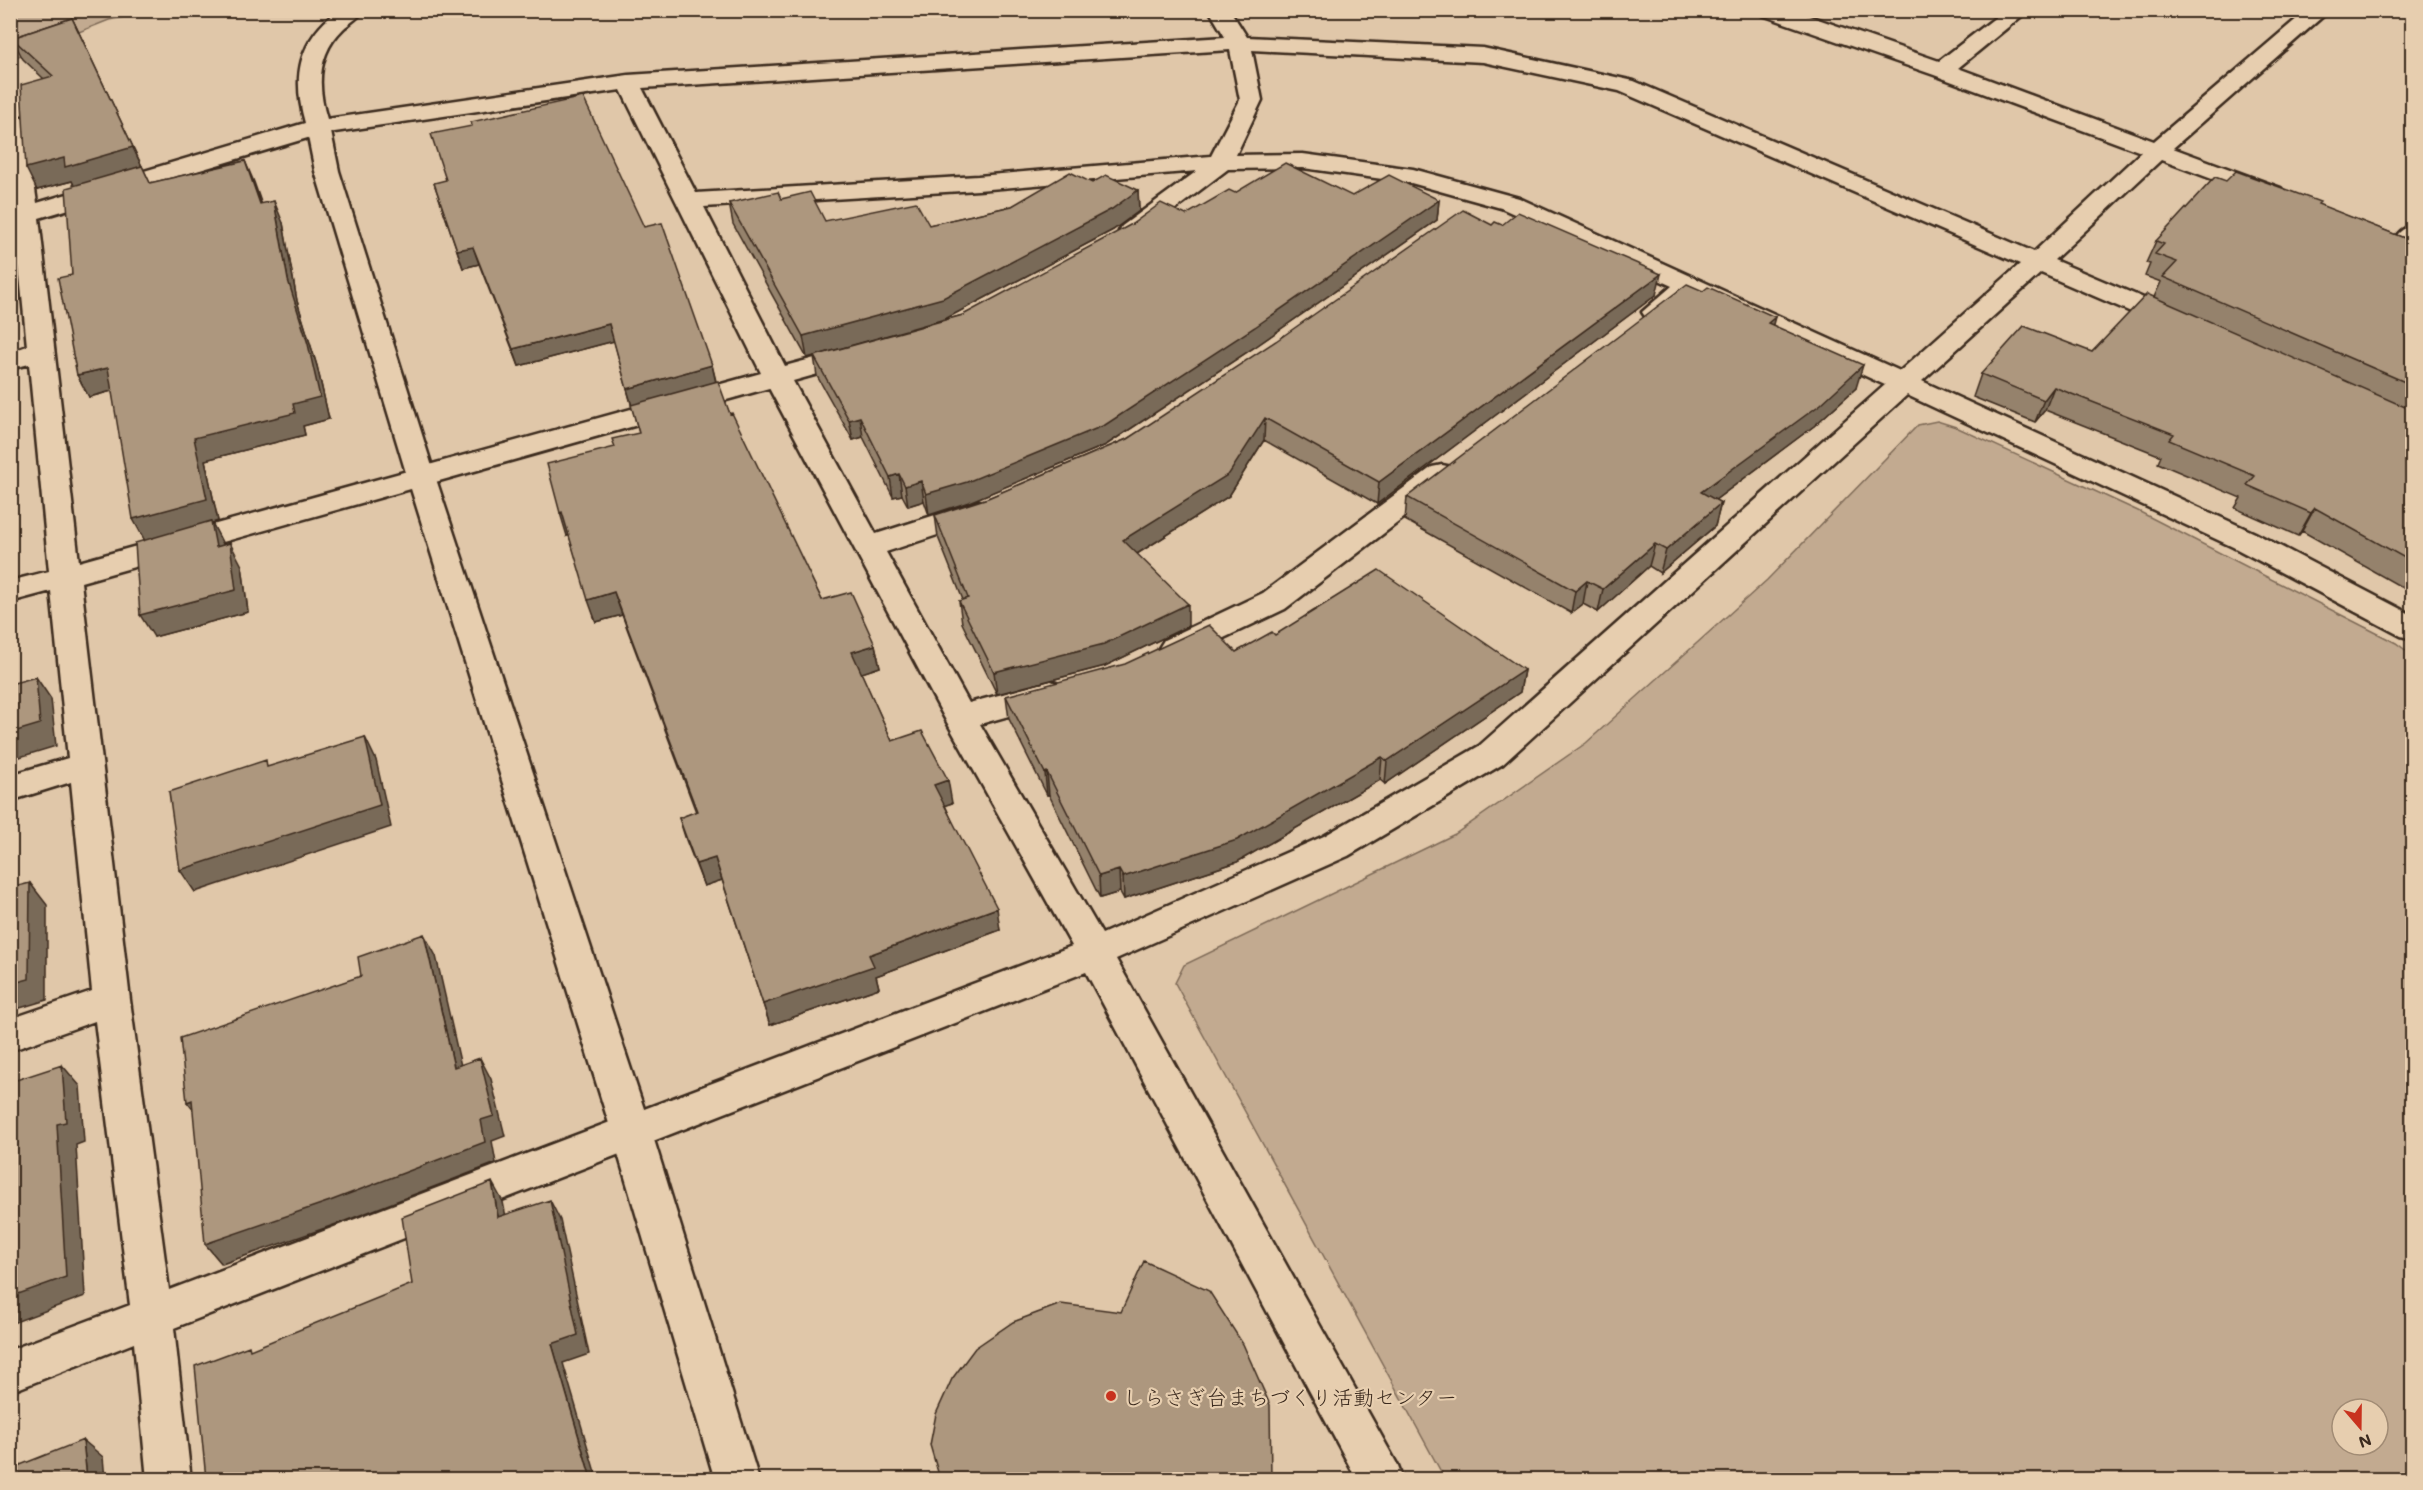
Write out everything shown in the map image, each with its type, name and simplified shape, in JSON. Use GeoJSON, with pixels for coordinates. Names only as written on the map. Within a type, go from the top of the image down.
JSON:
{"type":"FeatureCollection","features":[{"type":"Feature","properties":{"kind":"street"},"geometry":{"type":"LineString","coordinates":[[354,10],[337,21],[317,44],[311,68],[309,91],[327,171],[421,476],[631,1130],[737,1479]]}},
{"type":"Feature","properties":{"kind":"street"},"geometry":{"type":"LineString","coordinates":[[1112,243],[1216,168],[1251,100],[1240,43],[1219,10]]}},
{"type":"Feature","properties":{"kind":"street"},"geometry":{"type":"LineString","coordinates":[[1770,10],[1942,70],[2292,201]]}},
{"type":"Feature","properties":{"kind":"street"},"geometry":{"type":"LineString","coordinates":[[1942,70],[2019,10]]}},
{"type":"Feature","properties":{"kind":"street"},"geometry":{"type":"LineString","coordinates":[[10,1371],[1094,953],[1336,846],[1491,755],[2039,261],[2157,150],[2320,10]]}},
{"type":"Feature","properties":{"kind":"street"},"geometry":{"type":"LineString","coordinates":[[18,217],[318,127],[628,82],[1240,43],[1483,55],[1626,86],[2199,331]]}},
{"type":"Feature","properties":{"kind":"street"},"geometry":{"type":"LineString","coordinates":[[628,82],[777,377],[868,547],[960,717],[1094,953],[1381,1479]]}},
{"type":"Feature","properties":{"kind":"street"},"geometry":{"type":"LineString","coordinates":[[13,123],[18,217],[40,351],[111,1000],[152,1316],[169,1479]]}},
{"type":"Feature","properties":{"kind":"street"},"geometry":{"type":"LineString","coordinates":[[688,201],[978,183],[1220,162],[1303,161],[1413,176],[1510,203],[2244,540],[2412,628]]}},
{"type":"Feature","properties":{"kind":"street"},"geometry":{"type":"LineString","coordinates":[[1460,218],[1489,197]]}},
{"type":"Feature","properties":{"kind":"street"},"geometry":{"type":"LineString","coordinates":[[1633,328],[1690,285]]}},
{"type":"Feature","properties":{"kind":"street"},"geometry":{"type":"LineString","coordinates":[[10,592],[877,349]]}},
{"type":"Feature","properties":{"kind":"street"},"geometry":{"type":"LineString","coordinates":[[10,361],[40,351]]}},
{"type":"Feature","properties":{"kind":"street"},"geometry":{"type":"LineString","coordinates":[[1147,661],[1274,601],[1463,457]]}},
{"type":"Feature","properties":{"kind":"street"},"geometry":{"type":"LineString","coordinates":[[868,547],[1001,502]]}},
{"type":"Feature","properties":{"kind":"street"},"geometry":{"type":"LineString","coordinates":[[960,717],[1082,685]]}},
{"type":"Feature","properties":{"kind":"street"},"geometry":{"type":"LineString","coordinates":[[10,788],[85,765]]}},
{"type":"Feature","properties":{"kind":"street"},"geometry":{"type":"LineString","coordinates":[[10,1035],[111,1000]]}},
{"type":"Feature","properties":{"kind":"shaded area"},"geometry":{"type":"Polygon","coordinates":[[[11,11],[155,11],[109,20],[11,59],[11,11]]]}},
{"type":"Feature","properties":{"kind":"shaded area"},"geometry":{"type":"Polygon","coordinates":[[[1937,421],[1956,427],[2138,511],[2396,643],[2412,655],[2412,1479],[1445,1479],[1175,983],[1184,965],[1455,834],[1586,743],[1767,580],[1918,425],[1937,421]]]}},
{"type":"Feature","properties":{"kind":"building"},"geometry":{"type":"Polygon","coordinates":[[[72,18],[133,147],[65,167],[64,158],[26,168],[21,85],[53,76],[12,38],[72,18]]]}},
{"type":"Feature","properties":{"kind":"building"},"geometry":{"type":"Polygon","coordinates":[[[583,97],[644,227],[662,223],[712,365],[627,389],[609,324],[513,349],[473,247],[457,250],[434,183],[446,180],[431,134],[472,126],[471,122],[583,97]]]}},
{"type":"Feature","properties":{"kind":"building"},"geometry":{"type":"Polygon","coordinates":[[[245,161],[260,204],[274,201],[288,280],[308,344],[320,397],[293,404],[295,413],[194,438],[207,499],[133,519],[108,368],[77,375],[58,278],[72,275],[66,188],[142,166],[150,183],[245,161]]]}},
{"type":"Feature","properties":{"kind":"building"},"geometry":{"type":"Polygon","coordinates":[[[1285,163],[1352,196],[1389,175],[1439,200],[1255,327],[1105,425],[967,482],[926,494],[921,481],[905,486],[899,474],[890,477],[860,417],[849,420],[814,356],[963,315],[1132,224],[1161,203],[1186,215],[1229,190],[1235,193],[1285,163]]]}},
{"type":"Feature","properties":{"kind":"building"},"geometry":{"type":"Polygon","coordinates":[[[2236,171],[2320,202],[2318,204],[2412,241],[2412,385],[2163,277],[2177,262],[2155,254],[2164,244],[2156,241],[2215,177],[2226,181],[2236,171]]]}},
{"type":"Feature","properties":{"kind":"building"},"geometry":{"type":"Polygon","coordinates":[[[1070,172],[1092,183],[1106,175],[1138,190],[1112,209],[943,298],[803,336],[729,203],[778,192],[781,199],[810,192],[825,221],[916,202],[929,225],[1012,206],[1070,172]]]}},
{"type":"Feature","properties":{"kind":"building"},"geometry":{"type":"Polygon","coordinates":[[[1463,210],[1492,225],[1495,222],[1502,225],[1518,212],[1661,274],[1379,482],[1265,418],[1229,474],[1123,540],[1188,604],[1104,644],[994,672],[959,601],[968,598],[935,515],[988,498],[1127,439],[1276,341],[1463,210]]]}},
{"type":"Feature","properties":{"kind":"building"},"geometry":{"type":"Polygon","coordinates":[[[1687,284],[1703,291],[1708,287],[1775,317],[1768,323],[1863,365],[1821,404],[1701,492],[1721,503],[1666,550],[1655,544],[1603,589],[1587,581],[1575,591],[1407,497],[1687,284]]]}},
{"type":"Feature","properties":{"kind":"building"},"geometry":{"type":"Polygon","coordinates":[[[2147,294],[2412,410],[2412,562],[2315,508],[2311,513],[2247,485],[2255,476],[2169,440],[2174,434],[2054,387],[2044,400],[1981,374],[2024,326],[2092,352],[2147,294]]]}},
{"type":"Feature","properties":{"kind":"building"},"geometry":{"type":"Polygon","coordinates":[[[718,381],[730,414],[732,413],[822,600],[851,592],[875,645],[852,652],[892,741],[922,731],[948,780],[934,785],[997,908],[869,955],[874,966],[763,1004],[715,858],[696,864],[679,818],[697,811],[614,592],[588,600],[547,464],[615,447],[612,439],[639,433],[631,405],[718,381]]]}},
{"type":"Feature","properties":{"kind":"building"},"geometry":{"type":"Polygon","coordinates":[[[211,521],[216,547],[230,543],[236,590],[140,615],[135,543],[211,521]]]}},
{"type":"Feature","properties":{"kind":"building"},"geometry":{"type":"Polygon","coordinates":[[[1379,570],[1524,670],[1387,761],[1382,757],[1237,840],[1123,877],[1119,870],[1099,876],[1006,696],[1125,664],[1209,625],[1236,652],[1272,632],[1275,635],[1379,570]]]}},
{"type":"Feature","properties":{"kind":"building"},"geometry":{"type":"Polygon","coordinates":[[[36,677],[40,724],[10,733],[10,684],[36,677]]]}},
{"type":"Feature","properties":{"kind":"building"},"geometry":{"type":"Polygon","coordinates":[[[365,737],[380,805],[180,870],[169,792],[266,760],[267,767],[365,737]]]}},
{"type":"Feature","properties":{"kind":"building"},"geometry":{"type":"Polygon","coordinates":[[[30,883],[29,979],[10,984],[10,888],[30,883]]]}},
{"type":"Feature","properties":{"kind":"building"},"geometry":{"type":"Polygon","coordinates":[[[424,934],[454,1067],[480,1058],[494,1116],[481,1120],[485,1142],[330,1201],[205,1244],[192,1100],[187,1102],[180,1038],[361,976],[358,957],[424,934]]]}},
{"type":"Feature","properties":{"kind":"building"},"geometry":{"type":"Polygon","coordinates":[[[62,1065],[66,1122],[57,1124],[66,1277],[10,1297],[10,1082],[62,1065]]]}},
{"type":"Feature","properties":{"kind":"building"},"geometry":{"type":"Polygon","coordinates":[[[492,1182],[498,1217],[550,1200],[578,1335],[552,1344],[591,1479],[206,1479],[195,1366],[249,1346],[250,1350],[412,1284],[402,1217],[492,1182]]]}},
{"type":"Feature","properties":{"kind":"building","name":"しらさぎ台まちづくり活動センター"},"geometry":{"type":"Polygon","coordinates":[[[1144,1261],[1209,1291],[1243,1344],[1270,1405],[1271,1479],[940,1479],[930,1445],[936,1414],[952,1379],[975,1348],[1013,1322],[1061,1304],[1121,1312],[1144,1261]]]}},
{"type":"Feature","properties":{"kind":"building"},"geometry":{"type":"Polygon","coordinates":[[[83,1440],[87,1479],[10,1479],[10,1469],[83,1440]]]}},
{"type":"Feature","properties":{"kind":"place","name":"しらさぎ台まちづくり活動センター"},"geometry":{"type":"Point","coordinates":[1111,1396]}}]}
